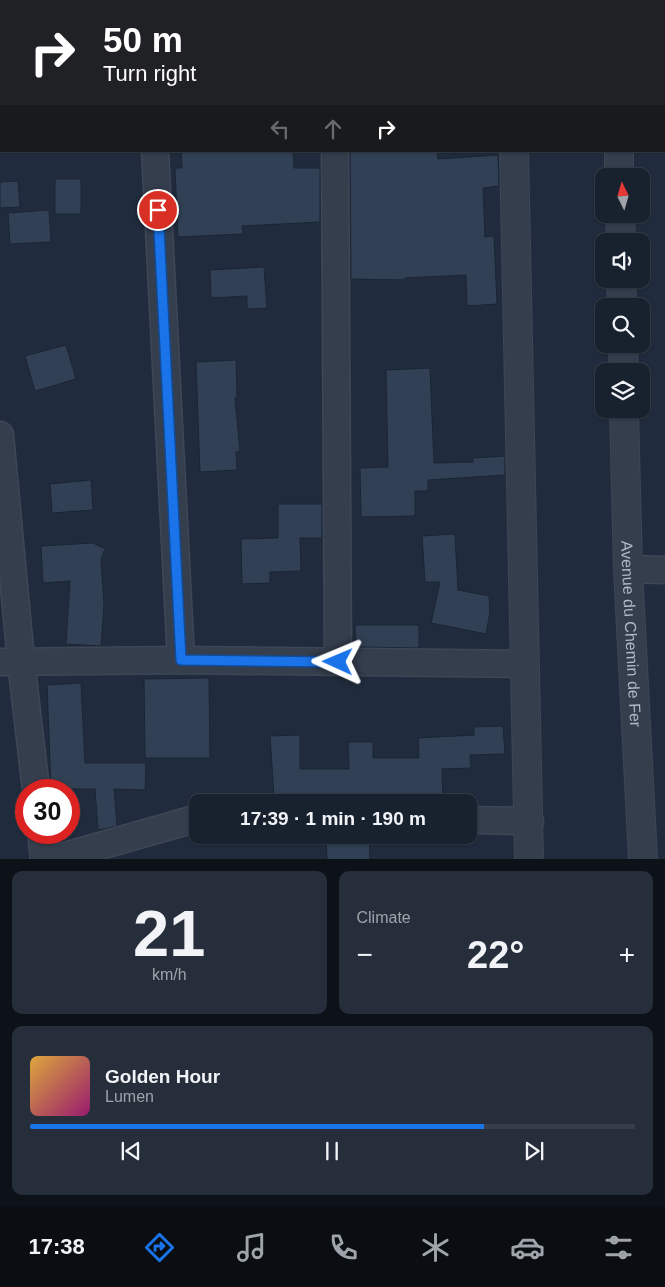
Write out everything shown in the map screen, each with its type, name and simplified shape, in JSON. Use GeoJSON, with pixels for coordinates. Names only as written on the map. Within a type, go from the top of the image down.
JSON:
{"type":"FeatureCollection","features":[{"type":"Feature","properties":{"kind":"street"},"geometry":{"type":"LineString","coordinates":[[155,152],[181,660]]}},
{"type":"Feature","properties":{"kind":"street"},"geometry":{"type":"LineString","coordinates":[[335,152],[338,662]]}},
{"type":"Feature","properties":{"kind":"street"},"geometry":{"type":"LineString","coordinates":[[514,152],[524,664],[530,821],[529,859]]}},
{"type":"Feature","properties":{"kind":"street"},"geometry":{"type":"LineString","coordinates":[[618,152],[619,168]]}},
{"type":"Feature","properties":{"kind":"street","name":"Avenue du Chemin de Fer"},"geometry":{"type":"LineString","coordinates":[[624,418],[628,569],[644,859]]}},
{"type":"Feature","properties":{"kind":"street"},"geometry":{"type":"LineString","coordinates":[[0,435],[10,662],[34,779]]}},
{"type":"Feature","properties":{"kind":"street"},"geometry":{"type":"LineString","coordinates":[[628,569],[665,570]]}},
{"type":"Feature","properties":{"kind":"street"},"geometry":{"type":"LineString","coordinates":[[10,662],[181,660],[524,664]]}},
{"type":"Feature","properties":{"kind":"street"},"geometry":{"type":"LineString","coordinates":[[477,820],[530,821]]}},
{"type":"Feature","properties":{"kind":"street"},"geometry":{"type":"LineString","coordinates":[[54,859],[189,821]]}},
{"type":"Feature","properties":{"kind":"street"},"geometry":{"type":"LineString","coordinates":[[42,844],[44,859]]}},
{"type":"Feature","properties":{"kind":"building"},"geometry":{"type":"Polygon","coordinates":[[[181,152],[293,152],[294,168],[320,168],[320,222],[242,226],[243,234],[178,237],[175,168],[182,168],[181,152]]]}},
{"type":"Feature","properties":{"kind":"building"},"geometry":{"type":"Polygon","coordinates":[[[350,152],[437,152],[438,159],[498,155],[499,186],[483,188],[485,237],[494,236],[497,304],[467,306],[466,275],[405,278],[405,280],[351,279],[350,152]]]}},
{"type":"Feature","properties":{"kind":"building"},"geometry":{"type":"Polygon","coordinates":[[[55,179],[81,179],[81,214],[55,214],[55,179]]]}},
{"type":"Feature","properties":{"kind":"building"},"geometry":{"type":"Polygon","coordinates":[[[18,181],[20,207],[0,208],[0,182],[18,181]]]}},
{"type":"Feature","properties":{"kind":"building"},"geometry":{"type":"Polygon","coordinates":[[[49,210],[51,242],[10,244],[8,213],[49,210]]]}},
{"type":"Feature","properties":{"kind":"building"},"geometry":{"type":"Polygon","coordinates":[[[264,267],[267,308],[247,309],[247,296],[211,298],[210,270],[264,267]]]}},
{"type":"Feature","properties":{"kind":"building"},"geometry":{"type":"Polygon","coordinates":[[[66,345],[76,379],[35,391],[25,356],[66,345]]]}},
{"type":"Feature","properties":{"kind":"building"},"geometry":{"type":"Polygon","coordinates":[[[236,360],[237,396],[235,399],[240,451],[236,452],[237,470],[200,472],[196,362],[236,360]]]}},
{"type":"Feature","properties":{"kind":"building"},"geometry":{"type":"Polygon","coordinates":[[[430,368],[434,463],[473,462],[473,458],[505,456],[505,475],[428,480],[428,491],[415,491],[415,516],[361,517],[360,468],[388,467],[386,370],[430,368]]]}},
{"type":"Feature","properties":{"kind":"building"},"geometry":{"type":"Polygon","coordinates":[[[91,480],[93,510],[52,513],[50,484],[91,480]]]}},
{"type":"Feature","properties":{"kind":"building"},"geometry":{"type":"Polygon","coordinates":[[[278,504],[322,504],[322,538],[300,538],[301,571],[270,572],[270,583],[242,584],[241,539],[278,538],[278,504]]]}},
{"type":"Feature","properties":{"kind":"building"},"geometry":{"type":"Polygon","coordinates":[[[455,534],[458,590],[489,596],[490,612],[486,634],[431,623],[440,582],[425,582],[422,536],[455,534]]]}},
{"type":"Feature","properties":{"kind":"building"},"geometry":{"type":"Polygon","coordinates":[[[93,543],[105,549],[101,559],[104,605],[101,646],[66,644],[70,581],[43,583],[41,546],[93,543]]]}},
{"type":"Feature","properties":{"kind":"building"},"geometry":{"type":"Polygon","coordinates":[[[355,625],[419,625],[419,648],[356,647],[355,625]]]}},
{"type":"Feature","properties":{"kind":"building"},"geometry":{"type":"Polygon","coordinates":[[[209,678],[210,758],[145,758],[144,679],[209,678]]]}},
{"type":"Feature","properties":{"kind":"building"},"geometry":{"type":"Polygon","coordinates":[[[81,683],[85,763],[146,763],[145,790],[114,789],[117,826],[98,830],[95,789],[80,789],[80,779],[51,779],[47,685],[81,683]]]}},
{"type":"Feature","properties":{"kind":"building"},"geometry":{"type":"Polygon","coordinates":[[[503,726],[505,754],[470,755],[471,768],[442,769],[443,794],[274,794],[270,736],[300,735],[300,769],[349,769],[348,742],[373,742],[373,758],[419,758],[418,738],[474,735],[474,727],[503,726]]]}},
{"type":"Feature","properties":{"kind":"building"},"geometry":{"type":"Polygon","coordinates":[[[326,844],[369,844],[370,859],[327,859],[326,844]]]}},
{"type":"Feature","properties":{"kind":"route"},"geometry":{"type":"LineString","coordinates":[[158,210],[181,660],[338,662]]}}]}
